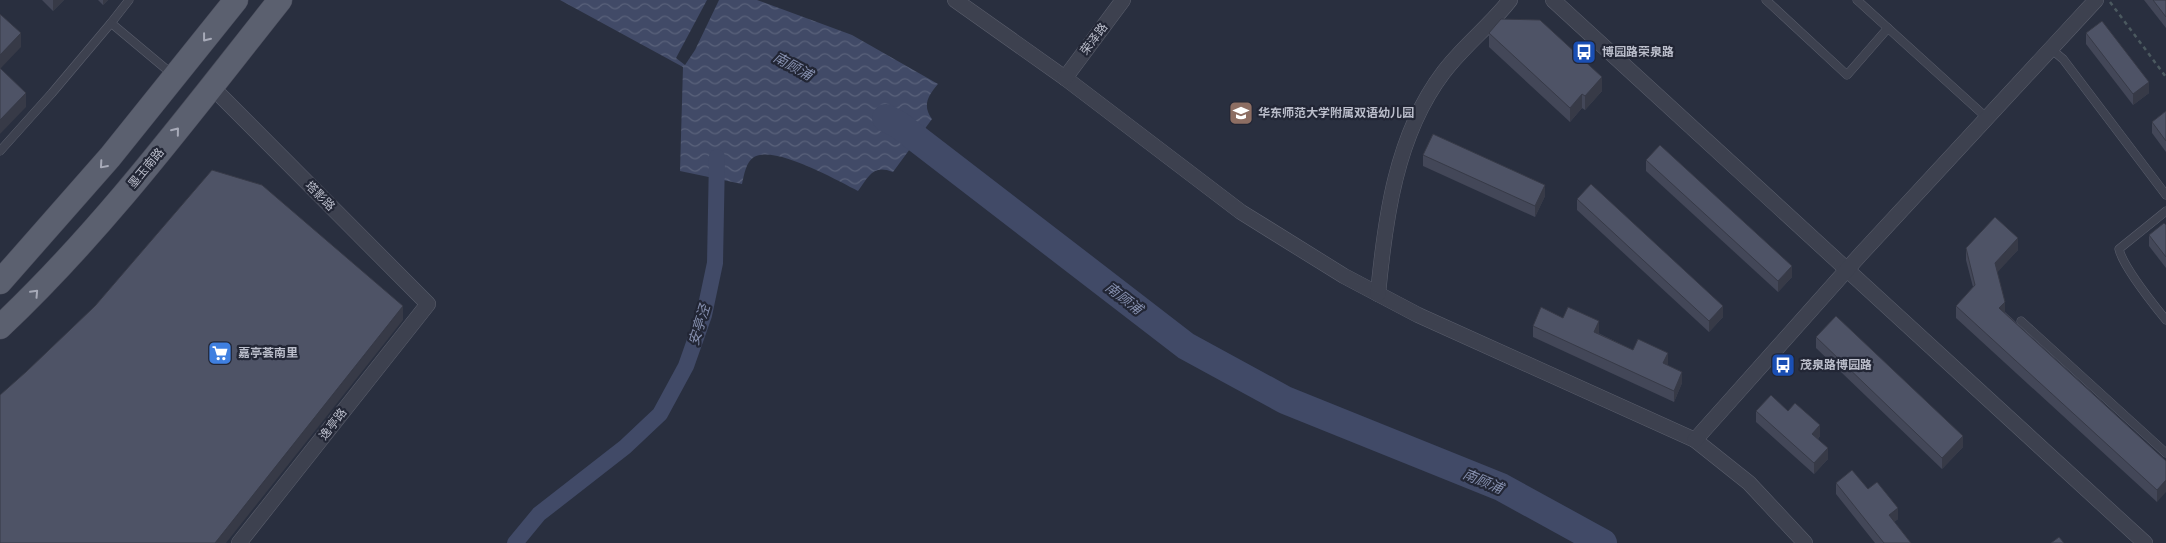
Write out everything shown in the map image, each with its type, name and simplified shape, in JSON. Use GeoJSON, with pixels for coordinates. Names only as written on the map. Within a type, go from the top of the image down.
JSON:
{"type":"FeatureCollection","features":[{"type":"Feature","properties":{"kind":"main road"},"geometry":{"type":"LineString","coordinates":[[0,282],[110,157],[236,0]]}},
{"type":"Feature","properties":{"kind":"main road","name":"墨玉南路"},"geometry":{"type":"LineString","coordinates":[[0,327],[24,304],[136,180],[280,0]]}},
{"type":"Feature","properties":{"kind":"street"},"geometry":{"type":"LineString","coordinates":[[956,0],[1065,78],[1241,212],[1344,276],[1418,315],[1695,440],[1748,483],[1805,543]]}},
{"type":"Feature","properties":{"kind":"street","name":"荣泽路"},"geometry":{"type":"LineString","coordinates":[[1065,78],[1123,0]]}},
{"type":"Feature","properties":{"kind":"street"},"geometry":{"type":"LineString","coordinates":[[1378,294],[1382,247],[1396,177],[1416,119],[1428,93],[1444,72],[1510,0]]}},
{"type":"Feature","properties":{"kind":"street"},"geometry":{"type":"LineString","coordinates":[[1553,0],[1846,271],[2145,543]]}},
{"type":"Feature","properties":{"kind":"street"},"geometry":{"type":"LineString","coordinates":[[1695,440],[1846,271],[2096,0]]}},
{"type":"Feature","properties":{"kind":"street","name":"塔影路"},"geometry":{"type":"LineString","coordinates":[[212,87],[428,304]]}},
{"type":"Feature","properties":{"kind":"street","name":"逸亭路"},"geometry":{"type":"LineString","coordinates":[[239,543],[428,304]]}},
{"type":"Feature","properties":{"kind":"lane"},"geometry":{"type":"LineString","coordinates":[[0,151],[52,93],[129,0]]}},
{"type":"Feature","properties":{"kind":"lane"},"geometry":{"type":"LineString","coordinates":[[1766,0],[1847,75],[1888,28]]}},
{"type":"Feature","properties":{"kind":"lane"},"geometry":{"type":"LineString","coordinates":[[1857,0],[1987,118]]}},
{"type":"Feature","properties":{"kind":"lane"},"geometry":{"type":"LineString","coordinates":[[110,23],[175,77]]}},
{"type":"Feature","properties":{"kind":"lane"},"geometry":{"type":"LineString","coordinates":[[2051,48],[2063,59],[2166,195]]}},
{"type":"Feature","properties":{"kind":"lane"},"geometry":{"type":"LineString","coordinates":[[2166,211],[2119,249],[2120,256],[2166,320]]}},
{"type":"Feature","properties":{"kind":"lane"},"geometry":{"type":"LineString","coordinates":[[2020,321],[2166,453]]}},
{"type":"Feature","properties":{"kind":"path"},"geometry":{"type":"LineString","coordinates":[[2108,0],[2166,77]]}},
{"type":"Feature","properties":{"kind":"water"},"geometry":{"type":"Polygon","coordinates":[[[560,0],[757,0],[852,35],[938,84],[931,93],[927,105],[932,119],[893,172],[881,169],[872,173],[858,191],[806,166],[776,156],[764,155],[751,159],[742,184],[680,171],[683,67],[560,0]]]}},
{"type":"Feature","properties":{"kind":"pier"},"geometry":{"type":"Polygon","coordinates":[[[707,0],[719,0],[695,50],[685,65],[676,58],[707,0]]]}},
{"type":"Feature","properties":{"kind":"building"},"geometry":{"type":"Polygon","coordinates":[[[2153,0],[2166,0],[2166,17],[2153,0]]]}},
{"type":"Feature","properties":{"kind":"building"},"geometry":{"type":"Polygon","coordinates":[[[0,14],[21,33],[0,55],[0,14]]]}},
{"type":"Feature","properties":{"kind":"building"},"geometry":{"type":"Polygon","coordinates":[[[1501,19],[1540,20],[1602,77],[1585,96],[1582,94],[1570,108],[1489,33],[1501,19]]]}},
{"type":"Feature","properties":{"kind":"building"},"geometry":{"type":"Polygon","coordinates":[[[2102,21],[2149,82],[2133,94],[2086,33],[2102,21]]]}},
{"type":"Feature","properties":{"kind":"building"},"geometry":{"type":"Polygon","coordinates":[[[0,68],[26,93],[0,120],[0,68]]]}},
{"type":"Feature","properties":{"kind":"building"},"geometry":{"type":"Polygon","coordinates":[[[2166,111],[2166,141],[2152,122],[2166,111]]]}},
{"type":"Feature","properties":{"kind":"building"},"geometry":{"type":"Polygon","coordinates":[[[1433,134],[1545,185],[1535,206],[1423,155],[1433,134]]]}},
{"type":"Feature","properties":{"kind":"building"},"geometry":{"type":"Polygon","coordinates":[[[1660,145],[1792,266],[1778,281],[1646,160],[1660,145]]]}},
{"type":"Feature","properties":{"kind":"building","name":"嘉亭荟南里"},"geometry":{"type":"Polygon","coordinates":[[[212,170],[262,185],[403,306],[215,543],[0,543],[0,395],[95,306],[212,170]]]}},
{"type":"Feature","properties":{"kind":"building"},"geometry":{"type":"Polygon","coordinates":[[[1591,184],[1723,306],[1709,321],[1577,199],[1591,184]]]}},
{"type":"Feature","properties":{"kind":"building"},"geometry":{"type":"Polygon","coordinates":[[[1995,217],[2018,238],[1995,263],[2005,302],[1999,308],[2166,461],[2166,480],[2157,490],[1956,306],[1975,285],[1966,248],[1995,217]]]}},
{"type":"Feature","properties":{"kind":"building"},"geometry":{"type":"Polygon","coordinates":[[[2164,223],[2166,225],[2166,257],[2149,235],[2164,223]]]}},
{"type":"Feature","properties":{"kind":"building"},"geometry":{"type":"Polygon","coordinates":[[[1541,307],[1563,318],[1568,307],[1599,321],[1594,332],[1633,350],[1638,339],[1668,353],[1663,363],[1682,372],[1674,391],[1533,326],[1541,307]]]}},
{"type":"Feature","properties":{"kind":"building"},"geometry":{"type":"Polygon","coordinates":[[[1836,316],[1963,436],[1942,458],[1816,337],[1836,316]]]}},
{"type":"Feature","properties":{"kind":"building"},"geometry":{"type":"Polygon","coordinates":[[[1771,395],[1788,411],[1795,403],[1820,425],[1812,434],[1828,448],[1814,463],[1756,411],[1771,395]]]}},
{"type":"Feature","properties":{"kind":"building"},"geometry":{"type":"Polygon","coordinates":[[[1852,470],[1868,489],[1877,482],[1898,508],[1889,515],[1911,543],[1884,543],[1836,483],[1852,470]]]}},
{"type":"Feature","properties":{"kind":"building"},"geometry":{"type":"Polygon","coordinates":[[[2059,537],[2064,543],[2051,543],[2059,537]]]}},
{"type":"Feature","properties":{"kind":"waterway","name":"南顾浦"},"geometry":{"type":"LineString","coordinates":[[886,118],[899,125],[1186,346],[1285,400],[1501,487],[1603,543]]}},
{"type":"Feature","properties":{"kind":"waterway","name":"安亭泾"},"geometry":{"type":"LineString","coordinates":[[515,543],[539,514],[625,447],[660,414],[686,366],[704,315],[715,263],[717,157]]}},
{"type":"Feature","properties":{"kind":"place","name":"博园路荣泉路"},"geometry":{"type":"Point","coordinates":[1584,52]}},
{"type":"Feature","properties":{"kind":"place","name":"华东师范大学附属双语幼儿园"},"geometry":{"type":"Point","coordinates":[1241,113]}},
{"type":"Feature","properties":{"kind":"place","name":"嘉亭荟南里"},"geometry":{"type":"Point","coordinates":[220,353]}},
{"type":"Feature","properties":{"kind":"place","name":"茂泉路博园路"},"geometry":{"type":"Point","coordinates":[1783,365]}}]}
